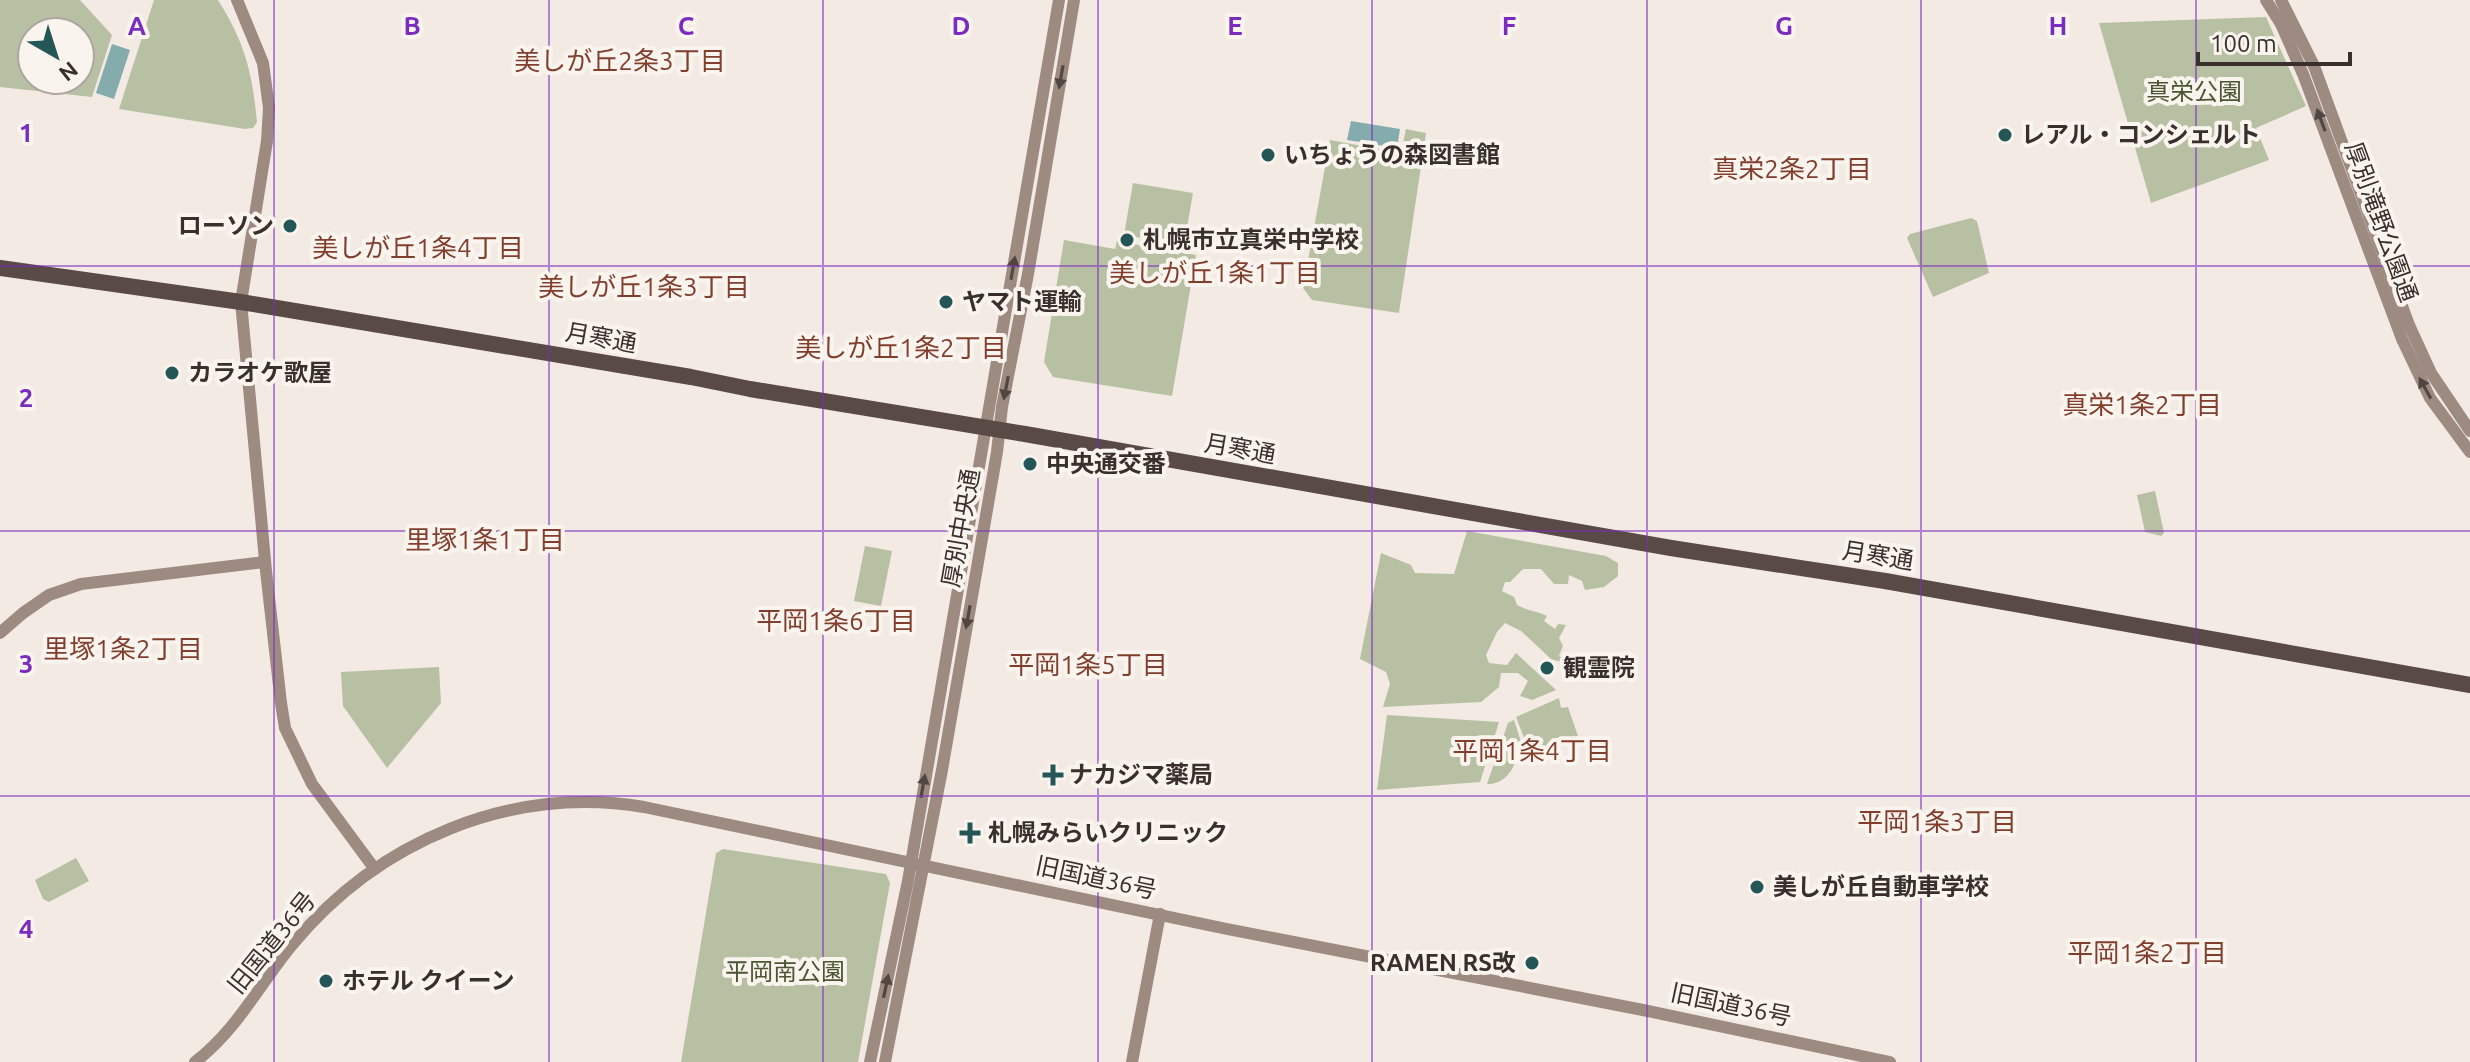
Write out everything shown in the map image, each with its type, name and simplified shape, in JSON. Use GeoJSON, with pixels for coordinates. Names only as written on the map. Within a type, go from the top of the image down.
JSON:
{"type":"FeatureCollection","features":[{"type":"Feature","properties":{"kind":"highway","name":"月寒通"},"geometry":{"type":"LineString","coordinates":[[0,268],[241,302],[1671,548],[1885,581],[2470,685]]}},
{"type":"Feature","properties":{"kind":"street"},"geometry":{"type":"LineString","coordinates":[[237,0],[263,63],[269,108],[267,141],[241,302],[265,562],[285,728],[312,784],[374,868]]}},
{"type":"Feature","properties":{"kind":"street","name":"厚別中央通"},"geometry":{"type":"LineString","coordinates":[[993,429],[1059,0]]}},
{"type":"Feature","properties":{"kind":"street","name":"厚別中央通"},"geometry":{"type":"LineString","coordinates":[[885,1062],[993,429],[1074,0]]}},
{"type":"Feature","properties":{"kind":"street","name":"厚別滝野公園通"},"geometry":{"type":"LineString","coordinates":[[2266,0],[2281,24],[2303,74],[2402,339],[2430,398],[2470,452]]}},
{"type":"Feature","properties":{"kind":"street","name":"厚別滝野公園通"},"geometry":{"type":"LineString","coordinates":[[2281,0],[2314,66],[2409,325],[2431,373],[2470,431]]}},
{"type":"Feature","properties":{"kind":"street"},"geometry":{"type":"LineString","coordinates":[[0,633],[49,595],[81,584],[265,562]]}},
{"type":"Feature","properties":{"kind":"street","name":"旧国道36号"},"geometry":{"type":"LineString","coordinates":[[195,1062],[239,1019],[311,923],[374,868],[437,833],[485,816],[573,801],[644,807],[1890,1062]]}},
{"type":"Feature","properties":{"kind":"street","name":"厚別中央通"},"geometry":{"type":"LineString","coordinates":[[870,1062],[917,864]]}},
{"type":"Feature","properties":{"kind":"street"},"geometry":{"type":"LineString","coordinates":[[1132,1062],[1160,914]]}},
{"type":"Feature","properties":{"kind":"green space"},"geometry":{"type":"Polygon","coordinates":[[[0,0],[80,0],[95,16],[16,16],[16,89],[0,87],[0,0]]]}},
{"type":"Feature","properties":{"kind":"green space"},"geometry":{"type":"Polygon","coordinates":[[[154,0],[218,0],[246,58],[257,122],[253,128],[119,109],[154,0]]]}},
{"type":"Feature","properties":{"kind":"green space","name":"真栄公園"},"geometry":{"type":"Polygon","coordinates":[[[2266,17],[2306,106],[2256,128],[2269,160],[2151,203],[2099,23],[2266,17]]]}},
{"type":"Feature","properties":{"kind":"green space"},"geometry":{"type":"Polygon","coordinates":[[[96,18],[112,35],[96,85],[96,18]]]}},
{"type":"Feature","properties":{"kind":"green space"},"geometry":{"type":"Polygon","coordinates":[[[1406,129],[1426,133],[1399,313],[1312,300],[1303,288],[1330,140],[1401,153],[1406,129]]]}},
{"type":"Feature","properties":{"kind":"green space"},"geometry":{"type":"Polygon","coordinates":[[[1133,183],[1193,193],[1184,245],[1124,235],[1133,183]]]}},
{"type":"Feature","properties":{"kind":"green space"},"geometry":{"type":"Polygon","coordinates":[[[1971,218],[1977,221],[1989,273],[1933,297],[1907,238],[1910,234],[1971,218]]]}},
{"type":"Feature","properties":{"kind":"green space"},"geometry":{"type":"Polygon","coordinates":[[[1064,240],[1115,249],[1117,241],[1196,255],[1172,396],[1053,377],[1044,362],[1064,240]]]}},
{"type":"Feature","properties":{"kind":"green space"},"geometry":{"type":"Polygon","coordinates":[[[2155,491],[2164,533],[2161,536],[2145,532],[2137,495],[2155,491]]]}},
{"type":"Feature","properties":{"kind":"green space"},"geometry":{"type":"Polygon","coordinates":[[[1467,531],[1606,556],[1618,563],[1618,576],[1604,587],[1585,590],[1582,581],[1569,575],[1568,584],[1554,584],[1541,569],[1523,569],[1510,582],[1505,582],[1502,591],[1514,597],[1517,605],[1547,616],[1544,621],[1555,629],[1558,624],[1566,625],[1559,638],[1563,646],[1559,656],[1565,659],[1569,655],[1574,666],[1551,659],[1521,631],[1505,623],[1486,655],[1489,663],[1507,665],[1516,653],[1556,690],[1532,700],[1520,696],[1528,681],[1518,673],[1501,673],[1499,687],[1481,702],[1383,707],[1390,684],[1386,672],[1360,659],[1381,553],[1411,565],[1415,573],[1454,574],[1467,531]]]}},
{"type":"Feature","properties":{"kind":"green space"},"geometry":{"type":"Polygon","coordinates":[[[865,546],[892,551],[881,606],[854,601],[865,546]]]}},
{"type":"Feature","properties":{"kind":"green space"},"geometry":{"type":"Polygon","coordinates":[[[439,667],[441,703],[387,768],[343,706],[341,672],[439,667]]]}},
{"type":"Feature","properties":{"kind":"green space"},"geometry":{"type":"Polygon","coordinates":[[[1559,698],[1561,708],[1568,707],[1580,742],[1575,744],[1572,737],[1543,750],[1541,746],[1535,748],[1532,742],[1526,743],[1516,717],[1559,698]]]}},
{"type":"Feature","properties":{"kind":"green space"},"geometry":{"type":"Polygon","coordinates":[[[1387,715],[1499,722],[1480,782],[1377,790],[1387,715]]]}},
{"type":"Feature","properties":{"kind":"green space"},"geometry":{"type":"Polygon","coordinates":[[[1514,720],[1522,745],[1517,747],[1516,760],[1505,777],[1487,784],[1508,723],[1514,720]]]}},
{"type":"Feature","properties":{"kind":"green space","name":"平岡南公園"},"geometry":{"type":"Polygon","coordinates":[[[723,849],[886,874],[890,883],[858,1062],[681,1062],[716,853],[723,849]]]}},
{"type":"Feature","properties":{"kind":"green space"},"geometry":{"type":"Polygon","coordinates":[[[76,858],[89,881],[49,902],[43,899],[35,880],[76,858]]]}},
{"type":"Feature","properties":{"kind":"water"},"geometry":{"type":"Polygon","coordinates":[[[112,44],[130,50],[114,99],[96,93],[112,44]]]}},
{"type":"Feature","properties":{"kind":"water"},"geometry":{"type":"Polygon","coordinates":[[[1351,121],[1400,129],[1397,148],[1347,140],[1351,121]]]}},
{"type":"Feature","properties":{"kind":"place","name":"レアル・コンシェルト"},"geometry":{"type":"Point","coordinates":[2005,135]}},
{"type":"Feature","properties":{"kind":"place","name":"いちょうの森図書館"},"geometry":{"type":"Point","coordinates":[1268,155]}},
{"type":"Feature","properties":{"kind":"place","name":"ローソン"},"geometry":{"type":"Point","coordinates":[290,226]}},
{"type":"Feature","properties":{"kind":"place","name":"札幌市立真栄中学校"},"geometry":{"type":"Point","coordinates":[1127,240]}},
{"type":"Feature","properties":{"kind":"place","name":"ヤマト運輸"},"geometry":{"type":"Point","coordinates":[946,302]}},
{"type":"Feature","properties":{"kind":"place","name":"カラオケ歌屋"},"geometry":{"type":"Point","coordinates":[172,373]}},
{"type":"Feature","properties":{"kind":"place","name":"中央通交番"},"geometry":{"type":"Point","coordinates":[1030,464]}},
{"type":"Feature","properties":{"kind":"place","name":"観霊院"},"geometry":{"type":"Point","coordinates":[1547,668]}},
{"type":"Feature","properties":{"kind":"place","name":"ナカジマ薬局"},"geometry":{"type":"Point","coordinates":[1053,775]}},
{"type":"Feature","properties":{"kind":"place","name":"札幌みらいクリニック"},"geometry":{"type":"Point","coordinates":[970,833]}},
{"type":"Feature","properties":{"kind":"place","name":"美しが丘自動車学校"},"geometry":{"type":"Point","coordinates":[1757,887]}},
{"type":"Feature","properties":{"kind":"place","name":"RAMEN RS改"},"geometry":{"type":"Point","coordinates":[1532,963]}},
{"type":"Feature","properties":{"kind":"place","name":"ホテル クイーン"},"geometry":{"type":"Point","coordinates":[326,981]}},
{"type":"Feature","properties":{"kind":"district","name":"美しが丘2条3丁目"},"geometry":{"type":"Point","coordinates":[620,61]}},
{"type":"Feature","properties":{"kind":"district","name":"真栄2条2丁目"},"geometry":{"type":"Point","coordinates":[1792,169]}},
{"type":"Feature","properties":{"kind":"district","name":"美しが丘1条4丁目"},"geometry":{"type":"Point","coordinates":[418,248]}},
{"type":"Feature","properties":{"kind":"district","name":"美しが丘1条1丁目"},"geometry":{"type":"Point","coordinates":[1215,273]}},
{"type":"Feature","properties":{"kind":"district","name":"美しが丘1条3丁目"},"geometry":{"type":"Point","coordinates":[644,287]}},
{"type":"Feature","properties":{"kind":"district","name":"美しが丘1条2丁目"},"geometry":{"type":"Point","coordinates":[901,348]}},
{"type":"Feature","properties":{"kind":"district","name":"真栄1条2丁目"},"geometry":{"type":"Point","coordinates":[2142,405]}},
{"type":"Feature","properties":{"kind":"district","name":"里塚1条1丁目"},"geometry":{"type":"Point","coordinates":[485,540]}},
{"type":"Feature","properties":{"kind":"district","name":"平岡1条6丁目"},"geometry":{"type":"Point","coordinates":[836,621]}},
{"type":"Feature","properties":{"kind":"district","name":"里塚1条2丁目"},"geometry":{"type":"Point","coordinates":[123,649]}},
{"type":"Feature","properties":{"kind":"district","name":"平岡1条5丁目"},"geometry":{"type":"Point","coordinates":[1088,665]}},
{"type":"Feature","properties":{"kind":"district","name":"平岡1条4丁目"},"geometry":{"type":"Point","coordinates":[1532,751]}},
{"type":"Feature","properties":{"kind":"district","name":"平岡1条3丁目"},"geometry":{"type":"Point","coordinates":[1937,822]}},
{"type":"Feature","properties":{"kind":"district","name":"平岡1条2丁目"},"geometry":{"type":"Point","coordinates":[2147,953]}}]}
